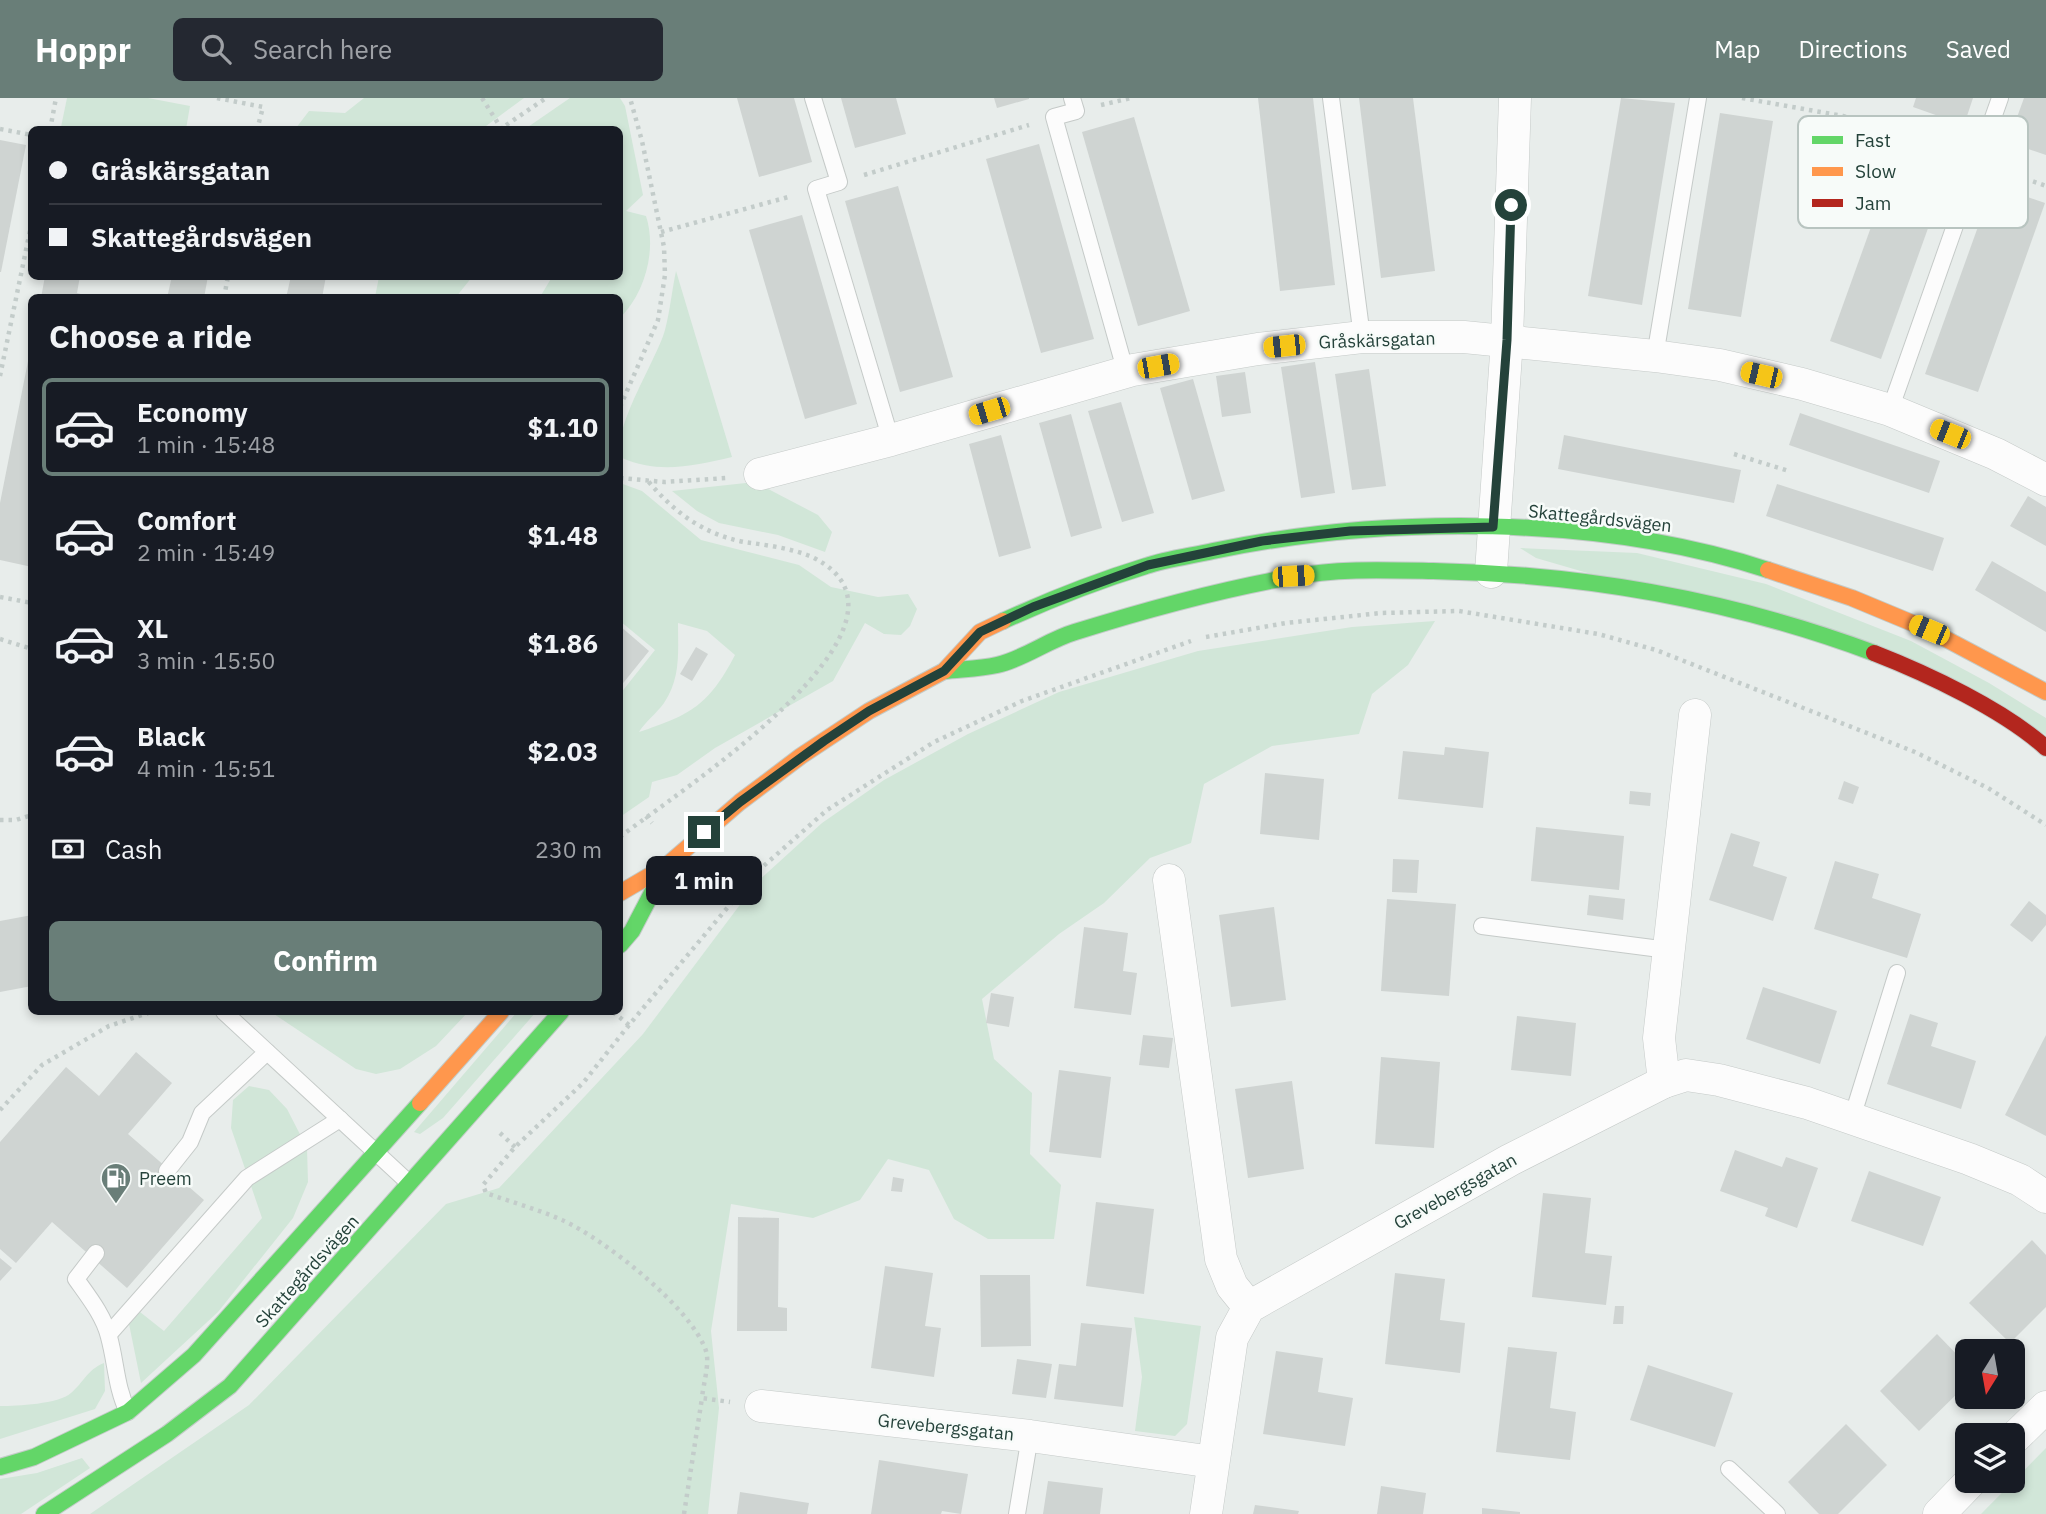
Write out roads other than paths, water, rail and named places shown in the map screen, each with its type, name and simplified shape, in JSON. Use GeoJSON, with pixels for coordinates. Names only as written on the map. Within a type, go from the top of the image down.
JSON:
{"type":"FeatureCollection","features":[{"type":"Feature","properties":{"kind":"street"},"geometry":{"type":"LineString","coordinates":[[1491,572],[1507,340],[1514,98]]}},
{"type":"Feature","properties":{"kind":"street","name":"Gråskärsgatan"},"geometry":{"type":"LineString","coordinates":[[745,476],[891,440],[1126,373],[1258,349],[1362,337],[1507,340],[1656,356],[1732,368],[1890,410],[1996,454],[2046,480]]}},
{"type":"Feature","properties":{"kind":"street","name":"Skattegårdsvägen"},"geometry":{"type":"LineString","coordinates":[[623,891],[666,866],[740,802],[801,756],[869,711],[944,671],[980,632],[1033,607],[1148,565],[1262,541],[1350,531],[1493,527],[1623,537],[1713,552],[1852,597],[1929,630],[2046,692]]}},
{"type":"Feature","properties":{"kind":"street","name":"Skattegårdsvägen"},"geometry":{"type":"LineString","coordinates":[[944,671],[998,665],[1071,633],[1149,610],[1293,576],[1394,570],[1491,572],[1581,579],[1651,590],[1810,629],[1908,666],[2025,729],[2046,748]]}},
{"type":"Feature","properties":{"kind":"street"},"geometry":{"type":"LineString","coordinates":[[1664,1082],[1659,1038],[1695,715]]}},
{"type":"Feature","properties":{"kind":"street","name":"Skattegårdsvägen"},"geometry":{"type":"LineString","coordinates":[[623,942],[632,931],[666,866]]}},
{"type":"Feature","properties":{"kind":"street"},"geometry":{"type":"LineString","coordinates":[[1169,880],[1221,1259],[1232,1286],[1249,1307],[1232,1338],[1206,1514]]}},
{"type":"Feature","properties":{"kind":"street","name":"Skattegårdsvägen"},"geometry":{"type":"LineString","coordinates":[[0,1466],[45,1452],[128,1412],[194,1355],[259,1286],[374,1152],[498,1015]]}},
{"type":"Feature","properties":{"kind":"street","name":"Skattegårdsvägen"},"geometry":{"type":"LineString","coordinates":[[44,1514],[167,1434],[230,1386],[411,1185],[558,1015]]}},
{"type":"Feature","properties":{"kind":"street","name":"Grevebergsgatan"},"geometry":{"type":"LineString","coordinates":[[1249,1307],[1510,1160],[1664,1082],[1686,1075],[1719,1080],[1852,1118],[1969,1159],[2020,1180],[2046,1197]]}},
{"type":"Feature","properties":{"kind":"street","name":"Grevebergsgatan"},"geometry":{"type":"LineString","coordinates":[[761,1406],[1030,1436],[1213,1462]]}},
{"type":"Feature","properties":{"kind":"street"},"geometry":{"type":"LineString","coordinates":[[2025,1427],[2046,1407]]}},
{"type":"Feature","properties":{"kind":"street"},"geometry":{"type":"LineString","coordinates":[[1939,1514],[1959,1493]]}},
{"type":"Feature","properties":{"kind":"lane"},"geometry":{"type":"LineString","coordinates":[[813,98],[839,182],[816,189],[891,440]]}},
{"type":"Feature","properties":{"kind":"lane"},"geometry":{"type":"LineString","coordinates":[[1072,98],[1076,111],[1054,117],[1126,373]]}},
{"type":"Feature","properties":{"kind":"lane"},"geometry":{"type":"LineString","coordinates":[[1331,98],[1362,337]]}},
{"type":"Feature","properties":{"kind":"lane"},"geometry":{"type":"LineString","coordinates":[[1656,356],[1698,98]]}},
{"type":"Feature","properties":{"kind":"lane"},"geometry":{"type":"LineString","coordinates":[[1994,116],[2000,98]]}},
{"type":"Feature","properties":{"kind":"lane"},"geometry":{"type":"LineString","coordinates":[[1890,410],[1955,228]]}},
{"type":"Feature","properties":{"kind":"lane"},"geometry":{"type":"LineString","coordinates":[[1482,926],[1668,950]]}},
{"type":"Feature","properties":{"kind":"lane"},"geometry":{"type":"LineString","coordinates":[[1852,1118],[1897,973]]}},
{"type":"Feature","properties":{"kind":"lane"},"geometry":{"type":"LineString","coordinates":[[227,1015],[411,1185]]}},
{"type":"Feature","properties":{"kind":"lane"},"geometry":{"type":"LineString","coordinates":[[167,1171],[190,1142],[202,1113],[267,1052]]}},
{"type":"Feature","properties":{"kind":"lane"},"geometry":{"type":"LineString","coordinates":[[109,1334],[247,1178],[340,1119]]}},
{"type":"Feature","properties":{"kind":"lane"},"geometry":{"type":"LineString","coordinates":[[96,1253],[76,1279],[92,1301],[109,1334],[120,1395],[128,1412]]}},
{"type":"Feature","properties":{"kind":"lane"},"geometry":{"type":"LineString","coordinates":[[1017,1514],[1030,1436]]}},
{"type":"Feature","properties":{"kind":"lane"},"geometry":{"type":"LineString","coordinates":[[1729,1469],[1777,1514]]}},
{"type":"Feature","properties":{"kind":"place","name":"Preem"},"geometry":{"type":"Point","coordinates":[116,1205]}}]}
